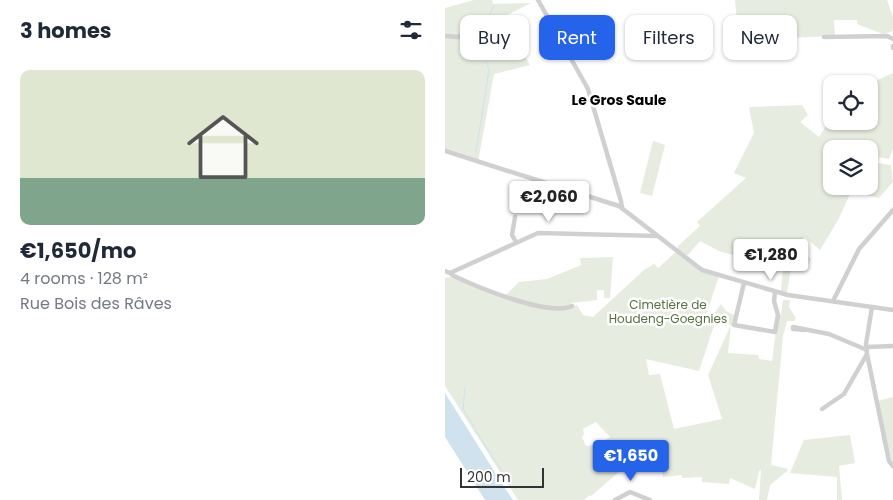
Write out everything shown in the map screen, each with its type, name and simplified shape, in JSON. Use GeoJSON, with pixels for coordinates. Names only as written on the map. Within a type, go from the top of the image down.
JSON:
{"type":"FeatureCollection","features":[{"type":"Feature","properties":{"kind":"street"},"geometry":{"type":"LineString","coordinates":[[538,0],[587,89],[621,201],[621,208]]}},
{"type":"Feature","properties":{"kind":"street"},"geometry":{"type":"LineString","coordinates":[[445,36],[456,38],[460,36]]}},
{"type":"Feature","properties":{"kind":"street"},"geometry":{"type":"LineString","coordinates":[[824,37],[887,36],[893,39]]}},
{"type":"Feature","properties":{"kind":"street"},"geometry":{"type":"LineString","coordinates":[[445,151],[605,200],[621,208],[697,267],[775,292],[893,310]]}},
{"type":"Feature","properties":{"kind":"street"},"geometry":{"type":"LineString","coordinates":[[833,301],[859,249],[893,210]]}},
{"type":"Feature","properties":{"kind":"street"},"geometry":{"type":"LineString","coordinates":[[515,217],[512,235],[516,242]]}},
{"type":"Feature","properties":{"kind":"street"},"geometry":{"type":"LineString","coordinates":[[447,272],[516,242],[542,233],[658,236]]}},
{"type":"Feature","properties":{"kind":"street"},"geometry":{"type":"LineString","coordinates":[[447,272],[504,297],[542,306],[567,308],[572,306]]}},
{"type":"Feature","properties":{"kind":"street"},"geometry":{"type":"LineString","coordinates":[[744,283],[733,325],[775,332],[778,315],[774,301],[775,292]]}},
{"type":"Feature","properties":{"kind":"street"},"geometry":{"type":"LineString","coordinates":[[872,307],[867,349],[889,460],[893,466]]}},
{"type":"Feature","properties":{"kind":"street"},"geometry":{"type":"LineString","coordinates":[[793,328],[829,334],[867,349],[893,346]]}},
{"type":"Feature","properties":{"kind":"street"},"geometry":{"type":"LineString","coordinates":[[822,409],[844,394],[867,349]]}},
{"type":"Feature","properties":{"kind":"street"},"geometry":{"type":"LineString","coordinates":[[615,500],[630,492],[650,500]]}},
{"type":"Feature","properties":{"kind":"green space"},"geometry":{"type":"Polygon","coordinates":[[[474,0],[492,0],[493,4],[531,3],[507,15],[460,15],[460,60],[527,60],[530,65],[494,74],[478,162],[445,151],[445,8],[474,0]]]}},
{"type":"Feature","properties":{"kind":"green space"},"geometry":{"type":"Polygon","coordinates":[[[735,0],[887,0],[893,17],[893,31],[883,34],[857,24],[857,20],[834,20],[835,36],[797,38],[797,15],[736,15],[735,0]]]}},
{"type":"Feature","properties":{"kind":"green space"},"geometry":{"type":"Polygon","coordinates":[[[893,73],[893,149],[889,159],[879,157],[878,163],[878,140],[823,140],[823,195],[850,195],[838,220],[820,250],[805,237],[796,245],[811,259],[808,265],[801,269],[797,262],[792,261],[787,292],[781,291],[783,269],[719,251],[700,241],[687,256],[678,249],[678,246],[700,226],[697,222],[746,178],[734,173],[754,133],[749,107],[802,105],[808,115],[800,122],[819,137],[823,130],[878,130],[878,80],[893,73]]]}},
{"type":"Feature","properties":{"kind":"green space"},"geometry":{"type":"Polygon","coordinates":[[[653,141],[665,145],[652,196],[640,193],[653,141]]]}},
{"type":"Feature","properties":{"kind":"green space"},"geometry":{"type":"Polygon","coordinates":[[[878,163],[891,165],[893,182],[879,198],[865,195],[878,195],[878,163]]]}},
{"type":"Feature","properties":{"kind":"green space","name":"Cimetière de Houdeng-Goegnies"},"geometry":{"type":"Polygon","coordinates":[[[677,251],[692,264],[719,276],[705,318],[710,320],[721,304],[726,311],[736,316],[734,325],[731,325],[728,353],[758,355],[759,359],[772,361],[778,315],[781,315],[783,300],[790,300],[789,307],[796,318],[794,321],[787,321],[783,336],[771,465],[788,469],[787,471],[770,485],[767,500],[759,500],[761,470],[759,471],[755,489],[730,478],[729,484],[702,482],[702,477],[682,478],[682,475],[663,477],[661,465],[657,460],[636,464],[634,459],[584,500],[518,500],[445,386],[445,278],[454,276],[504,297],[519,282],[547,279],[581,265],[580,258],[613,257],[610,298],[604,298],[604,290],[597,290],[597,300],[571,303],[573,307],[577,305],[583,315],[593,317],[644,270],[654,264],[658,268],[677,251]],[[715,322],[699,371],[646,359],[649,375],[660,374],[674,429],[722,419],[708,375],[731,325],[715,322]],[[596,422],[583,429],[584,434],[582,437],[586,446],[596,445],[610,437],[596,422]]]}},
{"type":"Feature","properties":{"kind":"green space"},"geometry":{"type":"Polygon","coordinates":[[[893,397],[893,466],[877,401],[893,397]]]}},
{"type":"Feature","properties":{"kind":"green space"},"geometry":{"type":"Polygon","coordinates":[[[850,435],[855,463],[839,466],[842,500],[837,500],[837,477],[790,473],[804,440],[850,435]]]}},
{"type":"Feature","properties":{"kind":"water"},"geometry":{"type":"Polygon","coordinates":[[[445,393],[513,500],[485,500],[445,437],[445,393]]]}},
{"type":"Feature","properties":{"kind":"waterway"},"geometry":{"type":"LineString","coordinates":[[489,15],[494,6]]}},
{"type":"Feature","properties":{"kind":"waterway"},"geometry":{"type":"LineString","coordinates":[[476,152],[489,70],[486,60]]}},
{"type":"Feature","properties":{"kind":"waterway"},"geometry":{"type":"LineString","coordinates":[[465,388],[463,409],[475,428]]}},
{"type":"Feature","properties":{"kind":"waterway"},"geometry":{"type":"LineString","coordinates":[[476,431],[503,473]]}},
{"type":"Feature","properties":{"kind":"district","name":"Le Gros Saule"},"geometry":{"type":"Point","coordinates":[619,100]}}]}
